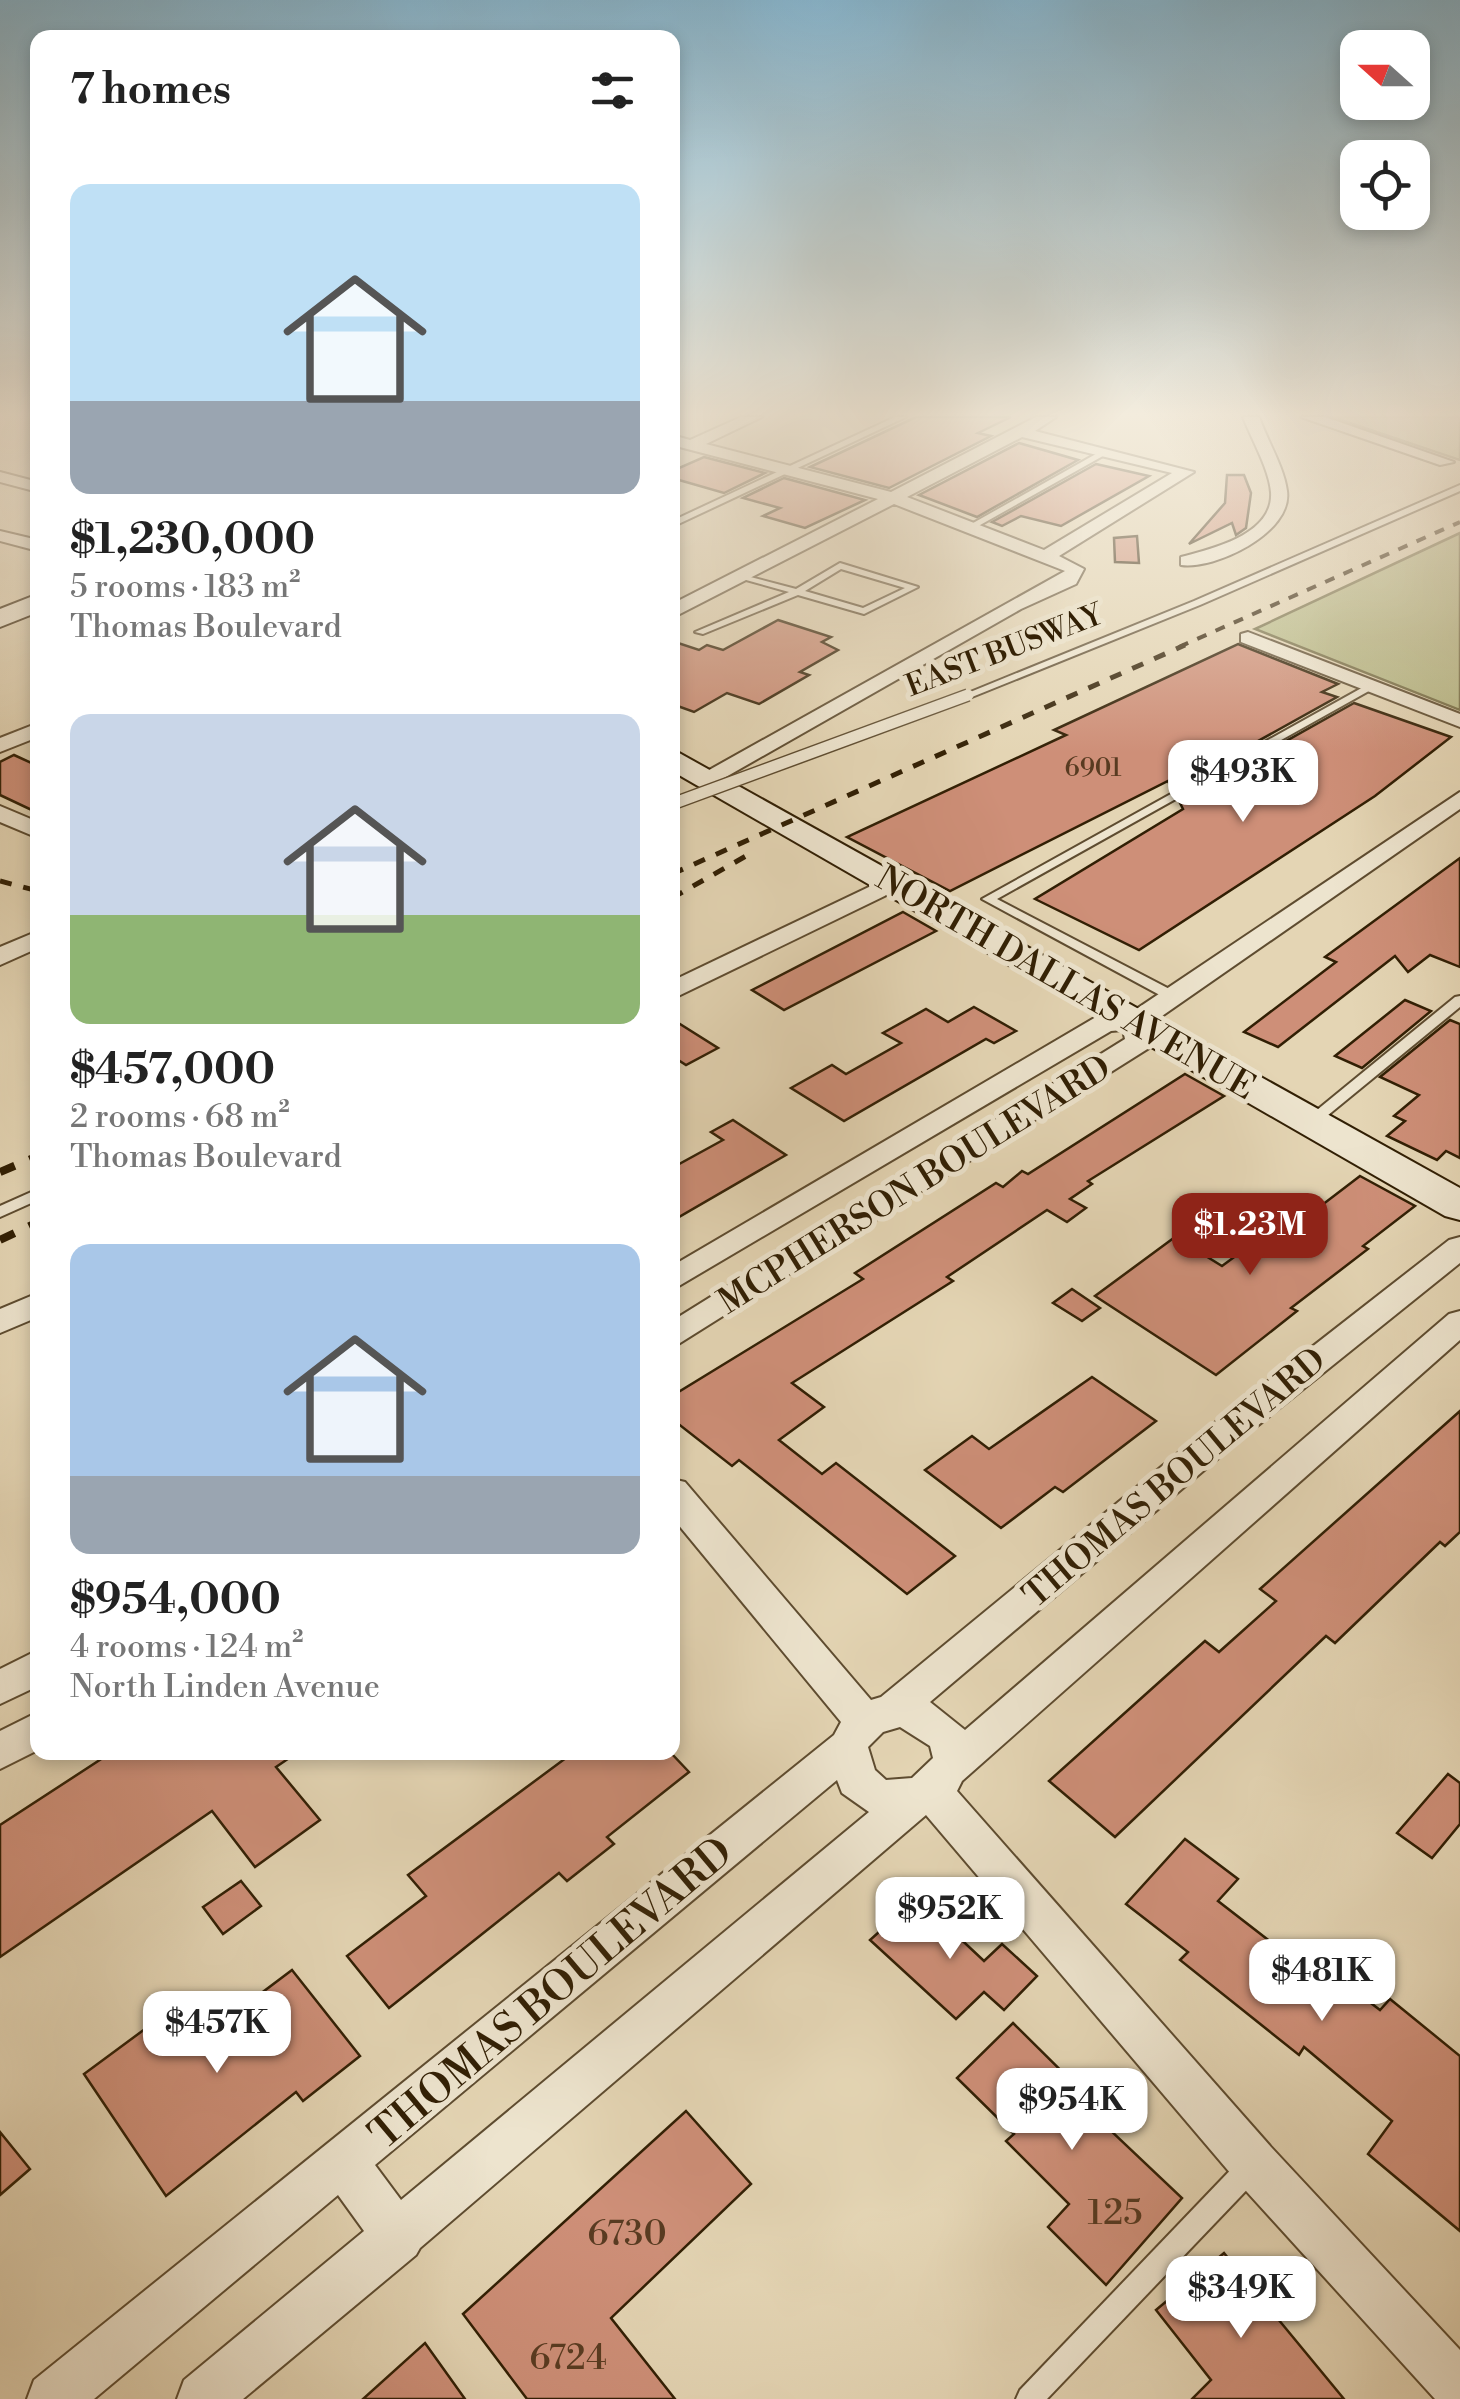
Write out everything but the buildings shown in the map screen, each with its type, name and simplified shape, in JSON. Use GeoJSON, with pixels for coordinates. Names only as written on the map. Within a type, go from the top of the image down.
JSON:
{"type":"FeatureCollection","features":[{"type":"Feature","properties":{"kind":"main road"},"geometry":{"type":"LineString","coordinates":[[1,618],[30,605]]}},
{"type":"Feature","properties":{"kind":"main road","name":"NORTH DALLAS AVENUE"},"geometry":{"type":"LineString","coordinates":[[680,762],[1460,1206]]}},
{"type":"Feature","properties":{"kind":"street"},"geometry":{"type":"LineString","coordinates":[[680,608],[834,529]]}},
{"type":"Feature","properties":{"kind":"street"},"geometry":{"type":"LineString","coordinates":[[710,779],[1014,604],[1068,580],[1075,569],[975,529]]}},
{"type":"Feature","properties":{"kind":"street"},"geometry":{"type":"LineString","coordinates":[[1045,557],[1092,529]]}},
{"type":"Feature","properties":{"kind":"street"},"geometry":{"type":"LineString","coordinates":[[1187,561],[1234,548],[1261,529]]}},
{"type":"Feature","properties":{"kind":"street"},"geometry":{"type":"LineString","coordinates":[[0,536],[30,544]]}},
{"type":"Feature","properties":{"kind":"street"},"geometry":{"type":"LineString","coordinates":[[1248,638],[1460,722]]}},
{"type":"Feature","properties":{"kind":"street"},"geometry":{"type":"LineString","coordinates":[[0,746],[30,733]]}},
{"type":"Feature","properties":{"kind":"street","name":"MCPHERSON BOULEVARD"},"geometry":{"type":"LineString","coordinates":[[680,1275],[1104,1023],[1135,1022],[1460,798]]}},
{"type":"Feature","properties":{"kind":"street"},"geometry":{"type":"LineString","coordinates":[[0,813],[30,825]]}},
{"type":"Feature","properties":{"kind":"street"},"geometry":{"type":"LineString","coordinates":[[680,987],[892,882]]}},
{"type":"Feature","properties":{"kind":"street"},"geometry":{"type":"LineString","coordinates":[[0,957],[30,942]]}},
{"type":"Feature","properties":{"kind":"street","name":"MCPHERSON BOULEVARD"},"geometry":{"type":"LineString","coordinates":[[680,1332],[1139,1042],[1135,1022]]}},
{"type":"Feature","properties":{"kind":"street"},"geometry":{"type":"LineString","coordinates":[[871,1162],[908,1188]]}},
{"type":"Feature","properties":{"kind":"street","name":"THOMAS BOULEVARD"},"geometry":{"type":"LineString","coordinates":[[53,2399],[1274,1394],[1460,1247]]}},
{"type":"Feature","properties":{"kind":"street"},"geometry":{"type":"LineString","coordinates":[[0,1322],[30,1308]]}},
{"type":"Feature","properties":{"kind":"street","name":"THOMAS BOULEVARD"},"geometry":{"type":"LineString","coordinates":[[204,2399],[399,2238],[1460,1322]]}},
{"type":"Feature","properties":{"kind":"street"},"geometry":{"type":"LineString","coordinates":[[680,1501],[878,1722],[937,1727],[930,1782],[1254,2164],[1460,2386]]}},
{"type":"Feature","properties":{"kind":"street"},"geometry":{"type":"LineString","coordinates":[[0,1688],[30,1671]]}},
{"type":"Feature","properties":{"kind":"street"},"geometry":{"type":"LineString","coordinates":[[878,1722],[855,1776],[866,1788],[930,1782]]}},
{"type":"Feature","properties":{"kind":"street"},"geometry":{"type":"LineString","coordinates":[[0,1752],[30,1733]]}},
{"type":"Feature","properties":{"kind":"street","name":"THOMAS BOULEVARD"},"geometry":{"type":"LineString","coordinates":[[344,2163],[399,2238]]}},
{"type":"Feature","properties":{"kind":"lane","name":"EAST BUSWAY"},"geometry":{"type":"LineString","coordinates":[[680,801],[968,695],[1197,603],[1366,529]]}},
{"type":"Feature","properties":{"kind":"lane"},"geometry":{"type":"LineString","coordinates":[[700,632],[795,593],[840,566],[913,586],[864,611],[795,593],[742,576]]}},
{"type":"Feature","properties":{"kind":"lane"},"geometry":{"type":"LineString","coordinates":[[1174,997],[988,899],[1371,687]]}},
{"type":"Feature","properties":{"kind":"lane"},"geometry":{"type":"LineString","coordinates":[[1311,1122],[1460,1000]]}},
{"type":"Feature","properties":{"kind":"lane"},"geometry":{"type":"LineString","coordinates":[[0,1212],[30,1198]]}},
{"type":"Feature","properties":{"kind":"lane"},"geometry":{"type":"LineString","coordinates":[[1029,2399],[1254,2164]]}},
{"type":"Feature","properties":{"kind":"green space"},"geometry":{"type":"Polygon","coordinates":[[[1460,533],[1460,710],[1255,629],[1460,533]]]}},
{"type":"Feature","properties":{"kind":"railway"},"geometry":{"type":"LineString","coordinates":[[1179,647],[1444,529]]}},
{"type":"Feature","properties":{"kind":"railway"},"geometry":{"type":"LineString","coordinates":[[680,870],[1185,645]]}},
{"type":"Feature","properties":{"kind":"railway"},"geometry":{"type":"LineString","coordinates":[[680,893],[746,856]]}},
{"type":"Feature","properties":{"kind":"railway"},"geometry":{"type":"LineString","coordinates":[[0,881],[30,889]]}},
{"type":"Feature","properties":{"kind":"railway"},"geometry":{"type":"LineString","coordinates":[[0,1172],[30,1159]]}},
{"type":"Feature","properties":{"kind":"railway"},"geometry":{"type":"LineString","coordinates":[[0,1240],[30,1226]]}}]}
